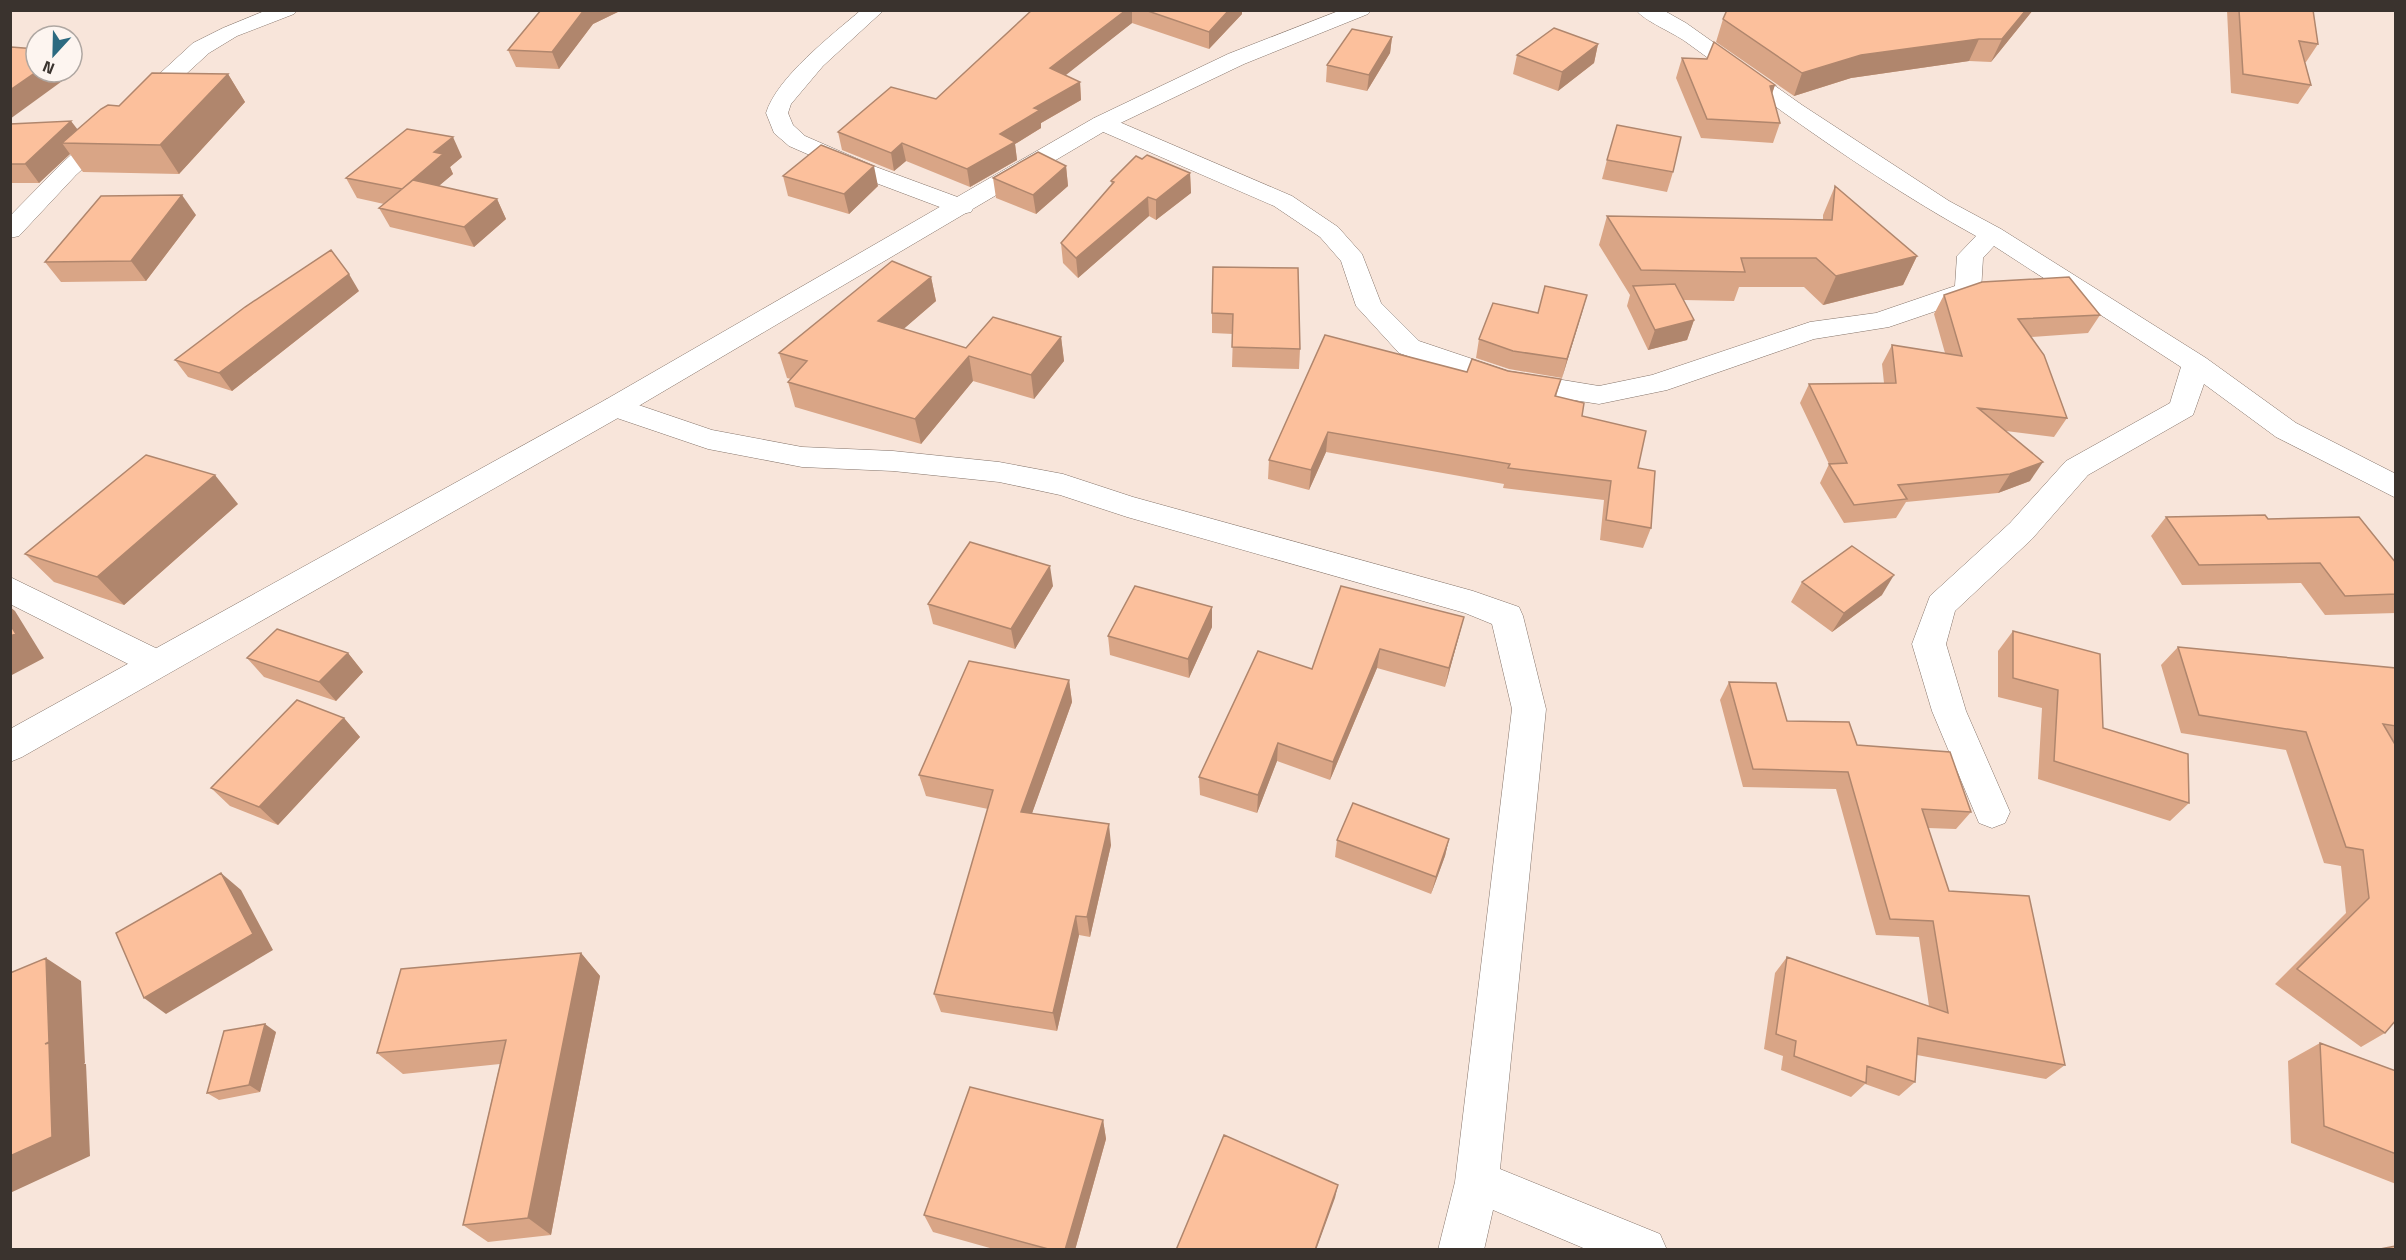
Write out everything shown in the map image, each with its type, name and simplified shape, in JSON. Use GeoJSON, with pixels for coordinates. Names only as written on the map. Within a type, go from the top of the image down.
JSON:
{"type":"FeatureCollection","features":[{"type":"Feature","properties":{"kind":"street"},"geometry":{"type":"LineString","coordinates":[[10,231],[68,170],[201,48],[230,32],[287,10]]}},
{"type":"Feature","properties":{"kind":"street"},"geometry":{"type":"LineString","coordinates":[[874,10],[815,61],[780,103],[777,113],[782,128],[797,141],[868,172],[963,207]]}},
{"type":"Feature","properties":{"kind":"street"},"geometry":{"type":"LineString","coordinates":[[10,747],[615,407],[963,207],[1102,123],[1236,58],[1360,10]]}},
{"type":"Feature","properties":{"kind":"street"},"geometry":{"type":"LineString","coordinates":[[1646,10],[1679,27],[1794,110],[1940,206],[1992,234],[2196,364],[2286,430],[2396,488]]}},
{"type":"Feature","properties":{"kind":"street"},"geometry":{"type":"LineString","coordinates":[[1102,123],[1283,201],[1329,232],[1353,259],[1369,306],[1409,347],[1504,380],[1599,395],[1657,383],[1810,331],[1880,321],[1968,291],[1970,256],[1992,234]]}},
{"type":"Feature","properties":{"kind":"street"},"geometry":{"type":"LineString","coordinates":[[1992,812],[1950,711],[1929,644],[1941,605],[2021,531],[2077,468],[2183,408],[2196,364]]}},
{"type":"Feature","properties":{"kind":"street"},"geometry":{"type":"LineString","coordinates":[[615,407],[708,439],[802,457],[893,461],[999,472],[1063,485],[1127,506],[1473,603],[1507,616],[1529,708],[1477,1182],[1461,1250]]}},
{"type":"Feature","properties":{"kind":"street"},"geometry":{"type":"LineString","coordinates":[[10,589],[156,663]]}},
{"type":"Feature","properties":{"kind":"street"},"geometry":{"type":"LineString","coordinates":[[1477,1182],[1644,1250]]}},
{"type":"Feature","properties":{"kind":"building"},"geometry":{"type":"Polygon","coordinates":[[[541,10],[584,10],[552,52],[508,50],[541,10]]]}},
{"type":"Feature","properties":{"kind":"building"},"geometry":{"type":"Polygon","coordinates":[[[1032,10],[1126,10],[1050,68],[1080,82],[1034,108],[1040,110],[1000,134],[1015,142],[967,169],[902,143],[891,153],[838,132],[891,87],[936,99],[1032,10]]]}},
{"type":"Feature","properties":{"kind":"building"},"geometry":{"type":"Polygon","coordinates":[[[1145,10],[1229,10],[1209,32],[1145,10]]]}},
{"type":"Feature","properties":{"kind":"building"},"geometry":{"type":"Polygon","coordinates":[[[1727,10],[2026,10],[2002,39],[1979,39],[1861,55],[1802,73],[1723,19],[1727,10]]]}},
{"type":"Feature","properties":{"kind":"building"},"geometry":{"type":"Polygon","coordinates":[[[2239,10],[2313,10],[2318,44],[2299,41],[2311,85],[2243,74],[2239,10]]]}},
{"type":"Feature","properties":{"kind":"building"},"geometry":{"type":"Polygon","coordinates":[[[1554,28],[1598,44],[1562,72],[1517,55],[1554,28]]]}},
{"type":"Feature","properties":{"kind":"building"},"geometry":{"type":"Polygon","coordinates":[[[1352,29],[1392,37],[1369,75],[1327,65],[1352,29]]]}},
{"type":"Feature","properties":{"kind":"building"},"geometry":{"type":"Polygon","coordinates":[[[1714,42],[1775,85],[1770,86],[1780,123],[1707,119],[1682,58],[1707,59],[1714,42]]]}},
{"type":"Feature","properties":{"kind":"building"},"geometry":{"type":"Polygon","coordinates":[[[11,47],[24,48],[24,80],[10,90],[11,47]]]}},
{"type":"Feature","properties":{"kind":"building"},"geometry":{"type":"Polygon","coordinates":[[[152,73],[228,74],[160,145],[62,143],[101,109],[108,105],[119,106],[152,73]]]}},
{"type":"Feature","properties":{"kind":"building"},"geometry":{"type":"Polygon","coordinates":[[[71,121],[25,164],[10,164],[10,124],[71,121]]]}},
{"type":"Feature","properties":{"kind":"building"},"geometry":{"type":"Polygon","coordinates":[[[1617,125],[1681,137],[1673,172],[1607,160],[1617,125]]]}},
{"type":"Feature","properties":{"kind":"building"},"geometry":{"type":"Polygon","coordinates":[[[407,129],[453,137],[434,152],[443,154],[402,189],[346,178],[407,129]]]}},
{"type":"Feature","properties":{"kind":"building"},"geometry":{"type":"Polygon","coordinates":[[[821,145],[874,166],[844,194],[783,176],[821,145]]]}},
{"type":"Feature","properties":{"kind":"building"},"geometry":{"type":"Polygon","coordinates":[[[1038,152],[1066,166],[1033,195],[993,178],[1038,152]]]}},
{"type":"Feature","properties":{"kind":"building"},"geometry":{"type":"Polygon","coordinates":[[[1147,155],[1190,173],[1156,200],[1148,197],[1076,258],[1061,243],[1114,182],[1111,181],[1136,156],[1142,159],[1147,155]]]}},
{"type":"Feature","properties":{"kind":"building"},"geometry":{"type":"Polygon","coordinates":[[[413,180],[497,199],[464,227],[379,208],[413,180]]]}},
{"type":"Feature","properties":{"kind":"building"},"geometry":{"type":"Polygon","coordinates":[[[1835,186],[1917,256],[1836,276],[1816,258],[1741,258],[1745,272],[1641,270],[1607,216],[1832,220],[1835,186]]]}},
{"type":"Feature","properties":{"kind":"building"},"geometry":{"type":"Polygon","coordinates":[[[182,195],[131,261],[45,262],[101,196],[182,195]]]}},
{"type":"Feature","properties":{"kind":"building"},"geometry":{"type":"Polygon","coordinates":[[[331,250],[349,274],[219,373],[175,360],[245,307],[331,250]]]}},
{"type":"Feature","properties":{"kind":"building"},"geometry":{"type":"Polygon","coordinates":[[[892,261],[931,277],[878,321],[966,348],[993,317],[1061,337],[1031,375],[969,356],[915,419],[788,382],[807,361],[779,353],[892,261]]]}},
{"type":"Feature","properties":{"kind":"building"},"geometry":{"type":"Polygon","coordinates":[[[1213,267],[1298,268],[1300,349],[1232,347],[1233,314],[1212,313],[1213,267]]]}},
{"type":"Feature","properties":{"kind":"building"},"geometry":{"type":"Polygon","coordinates":[[[2069,277],[2100,315],[2018,319],[2044,355],[2067,418],[1978,408],[2043,462],[2010,474],[1898,485],[1907,499],[1854,505],[1829,464],[1847,463],[1809,384],[1896,383],[1892,345],[1962,356],[1944,295],[1982,282],[2069,277]]]}},
{"type":"Feature","properties":{"kind":"building"},"geometry":{"type":"Polygon","coordinates":[[[1675,284],[1694,320],[1655,330],[1633,286],[1675,284]]]}},
{"type":"Feature","properties":{"kind":"building"},"geometry":{"type":"Polygon","coordinates":[[[1545,286],[1587,295],[1567,359],[1513,351],[1479,339],[1493,303],[1538,313],[1545,286]]]}},
{"type":"Feature","properties":{"kind":"building"},"geometry":{"type":"Polygon","coordinates":[[[1325,335],[1467,372],[1472,359],[1508,371],[1561,379],[1555,396],[1584,403],[1582,416],[1646,431],[1638,468],[1655,471],[1651,528],[1606,520],[1611,481],[1508,468],[1510,464],[1328,432],[1311,470],[1269,460],[1325,335]]]}},
{"type":"Feature","properties":{"kind":"building"},"geometry":{"type":"Polygon","coordinates":[[[146,455],[215,475],[97,577],[25,554],[146,455]]]}},
{"type":"Feature","properties":{"kind":"building"},"geometry":{"type":"Polygon","coordinates":[[[2265,515],[2268,519],[2359,517],[2396,563],[2396,594],[2345,596],[2320,563],[2199,565],[2166,517],[2265,515]]]}},
{"type":"Feature","properties":{"kind":"building"},"geometry":{"type":"Polygon","coordinates":[[[970,542],[1050,566],[1011,629],[928,604],[970,542]]]}},
{"type":"Feature","properties":{"kind":"building"},"geometry":{"type":"Polygon","coordinates":[[[1852,546],[1894,575],[1844,613],[1802,582],[1852,546]]]}},
{"type":"Feature","properties":{"kind":"building"},"geometry":{"type":"Polygon","coordinates":[[[1135,586],[1212,607],[1188,659],[1108,636],[1135,586]]]}},
{"type":"Feature","properties":{"kind":"building"},"geometry":{"type":"Polygon","coordinates":[[[1341,586],[1464,617],[1449,668],[1380,649],[1333,762],[1278,743],[1258,795],[1199,777],[1258,651],[1312,669],[1341,586]]]}},
{"type":"Feature","properties":{"kind":"building"},"geometry":{"type":"Polygon","coordinates":[[[10,624],[16,634],[10,636],[10,624]]]}},
{"type":"Feature","properties":{"kind":"building"},"geometry":{"type":"Polygon","coordinates":[[[277,629],[348,653],[319,682],[247,658],[277,629]]]}},
{"type":"Feature","properties":{"kind":"building"},"geometry":{"type":"Polygon","coordinates":[[[2013,631],[2100,654],[2103,728],[2188,754],[2189,803],[2054,761],[2058,690],[2013,678],[2013,631]]]}},
{"type":"Feature","properties":{"kind":"building"},"geometry":{"type":"Polygon","coordinates":[[[2178,647],[2396,668],[2396,726],[2383,724],[2396,746],[2396,1020],[2385,1033],[2297,969],[2369,898],[2363,850],[2346,847],[2306,732],[2199,715],[2178,647]]]}},
{"type":"Feature","properties":{"kind":"building"},"geometry":{"type":"Polygon","coordinates":[[[969,661],[1069,680],[1021,812],[1109,824],[1087,917],[1076,916],[1053,1013],[934,994],[993,790],[919,775],[969,661]]]}},
{"type":"Feature","properties":{"kind":"building"},"geometry":{"type":"Polygon","coordinates":[[[1729,682],[1776,683],[1787,721],[1849,722],[1857,745],[1950,752],[1971,812],[1922,809],[1949,891],[2029,896],[2065,1065],[1918,1038],[1915,1082],[1867,1066],[1866,1083],[1794,1056],[1796,1041],[1776,1034],[1787,957],[1948,1013],[1933,921],[1890,919],[1848,772],[1753,769],[1729,682]]]}},
{"type":"Feature","properties":{"kind":"building"},"geometry":{"type":"Polygon","coordinates":[[[297,700],[344,718],[259,807],[211,788],[297,700]]]}},
{"type":"Feature","properties":{"kind":"building"},"geometry":{"type":"Polygon","coordinates":[[[1353,803],[1449,839],[1436,877],[1337,840],[1353,803]]]}},
{"type":"Feature","properties":{"kind":"building"},"geometry":{"type":"Polygon","coordinates":[[[221,873],[253,934],[144,998],[116,933],[221,873]]]}},
{"type":"Feature","properties":{"kind":"building"},"geometry":{"type":"Polygon","coordinates":[[[581,953],[528,1218],[463,1225],[506,1040],[377,1053],[401,969],[581,953]]]}},
{"type":"Feature","properties":{"kind":"building"},"geometry":{"type":"Polygon","coordinates":[[[46,958],[49,1042],[45,1044],[49,1043],[52,1137],[10,1156],[10,973],[46,958]]]}},
{"type":"Feature","properties":{"kind":"building"},"geometry":{"type":"Polygon","coordinates":[[[265,1024],[249,1085],[207,1093],[224,1031],[265,1024]]]}},
{"type":"Feature","properties":{"kind":"building"},"geometry":{"type":"Polygon","coordinates":[[[2320,1043],[2396,1071],[2396,1154],[2324,1126],[2320,1043]]]}},
{"type":"Feature","properties":{"kind":"building"},"geometry":{"type":"Polygon","coordinates":[[[970,1087],[1103,1120],[1065,1250],[1052,1250],[924,1215],[970,1087]]]}},
{"type":"Feature","properties":{"kind":"building"},"geometry":{"type":"Polygon","coordinates":[[[1224,1135],[1338,1185],[1315,1250],[1176,1250],[1224,1135]]]}},
{"type":"Feature","properties":{"kind":"building"},"geometry":{"type":"Polygon","coordinates":[[[2396,1246],[2396,1250],[2375,1250],[2396,1246]]]}}]}
